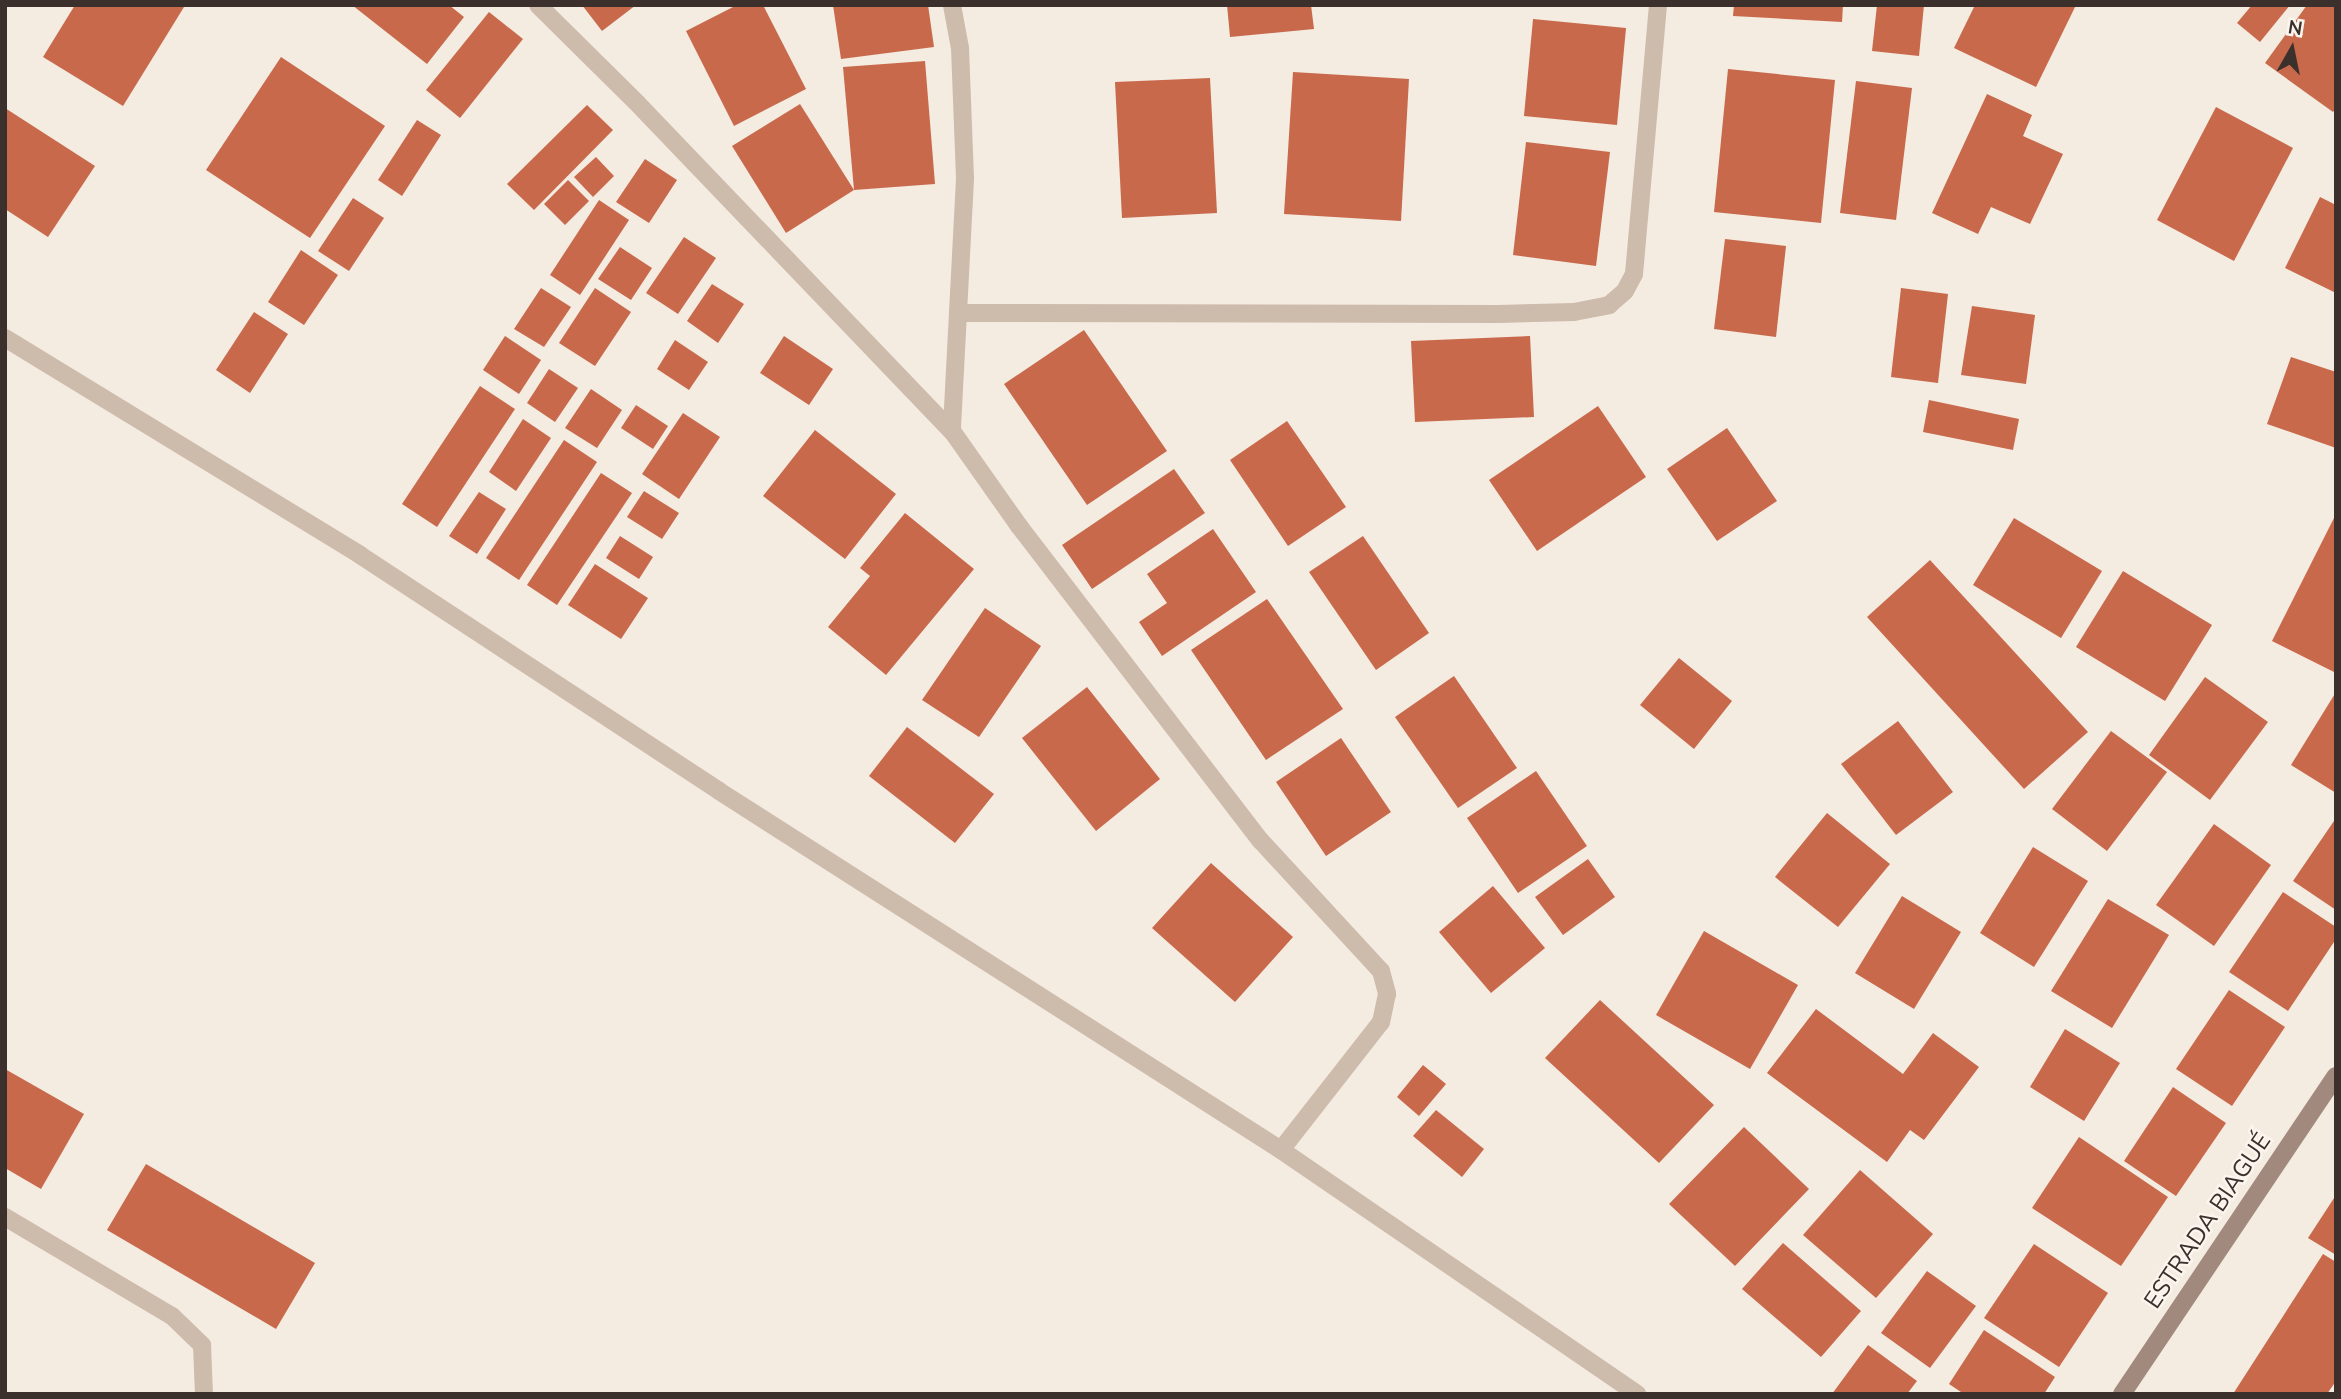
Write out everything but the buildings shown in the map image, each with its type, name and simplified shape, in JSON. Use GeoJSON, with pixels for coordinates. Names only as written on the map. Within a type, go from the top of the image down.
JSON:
{"type":"FeatureCollection","features":[{"type":"Feature","properties":{"kind":"main road","name":"ESTRADA BIAGUÉ"},"geometry":{"type":"LineString","coordinates":[[2122,1394],[2336,1076]]}},
{"type":"Feature","properties":{"kind":"street"},"geometry":{"type":"LineString","coordinates":[[538,5],[637,103],[952,431],[1019,526],[1261,841],[1381,971],[1387,994],[1381,1022],[1280,1150]]}},
{"type":"Feature","properties":{"kind":"street"},"geometry":{"type":"LineString","coordinates":[[952,5],[960,48],[965,179],[952,431]]}},
{"type":"Feature","properties":{"kind":"street"},"geometry":{"type":"LineString","coordinates":[[958,313],[1499,314],[1574,312],[1609,305],[1625,291],[1634,274],[1658,5]]}},
{"type":"Feature","properties":{"kind":"street"},"geometry":{"type":"LineString","coordinates":[[5,338],[360,555],[719,791],[1280,1150],[1638,1394]]}},
{"type":"Feature","properties":{"kind":"street"},"geometry":{"type":"LineString","coordinates":[[5,1217],[172,1316],[202,1345],[204,1394]]}}]}
